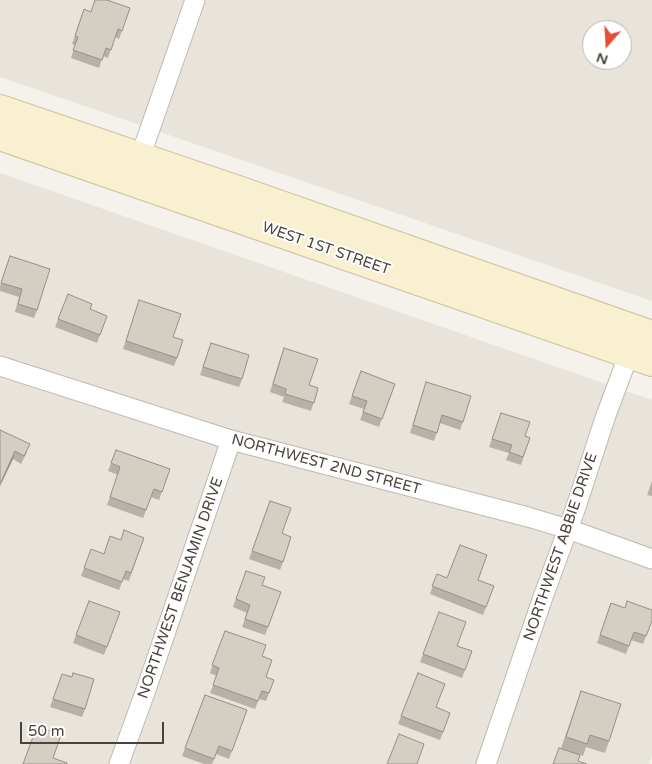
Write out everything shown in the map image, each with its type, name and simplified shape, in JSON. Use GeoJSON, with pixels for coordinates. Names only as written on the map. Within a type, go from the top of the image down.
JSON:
{"type":"FeatureCollection","features":[{"type":"Feature","properties":{"kind":"main road","name":"WEST 1ST STREET"},"geometry":{"type":"LineString","coordinates":[[0,110],[140,156],[643,345]]}},
{"type":"Feature","properties":{"kind":"main road","name":"WEST 1ST STREET"},"geometry":{"type":"LineString","coordinates":[[0,136],[132,182],[643,345]]}},
{"type":"Feature","properties":{"kind":"street"},"geometry":{"type":"LineString","coordinates":[[132,182],[196,0]]}},
{"type":"Feature","properties":{"kind":"street","name":"NORTHWEST ABBIE DRIVE"},"geometry":{"type":"LineString","coordinates":[[486,764],[605,418],[643,345]]}},
{"type":"Feature","properties":{"kind":"street","name":"NORTHWEST 2ND STREET"},"geometry":{"type":"LineString","coordinates":[[0,366],[231,440],[519,515],[568,529],[652,559]]}},
{"type":"Feature","properties":{"kind":"street","name":"NORTHWEST BENJAMIN DRIVE"},"geometry":{"type":"LineString","coordinates":[[119,764],[231,440]]}},
{"type":"Feature","properties":{"kind":"shaded area"},"geometry":{"type":"Polygon","coordinates":[[[0,0],[652,0],[652,301],[0,77],[0,0]]]}},
{"type":"Feature","properties":{"kind":"shaded area"},"geometry":{"type":"Polygon","coordinates":[[[0,173],[652,400],[652,756],[649,764],[0,764],[0,173]]]}},
{"type":"Feature","properties":{"kind":"building"},"geometry":{"type":"Polygon","coordinates":[[[95,0],[107,0],[130,8],[122,31],[118,29],[111,50],[106,48],[102,60],[73,50],[78,37],[75,36],[84,9],[91,12],[95,0]]]}},
{"type":"Feature","properties":{"kind":"building"},"geometry":{"type":"Polygon","coordinates":[[[10,256],[50,269],[37,310],[18,304],[22,289],[1,283],[10,256]]]}},
{"type":"Feature","properties":{"kind":"building"},"geometry":{"type":"Polygon","coordinates":[[[68,294],[92,304],[90,309],[107,316],[100,335],[58,319],[68,294]]]}},
{"type":"Feature","properties":{"kind":"building"},"geometry":{"type":"Polygon","coordinates":[[[139,300],[181,314],[173,337],[183,340],[177,358],[126,341],[139,300]]]}},
{"type":"Feature","properties":{"kind":"building"},"geometry":{"type":"Polygon","coordinates":[[[211,343],[249,355],[242,379],[203,367],[211,343]]]}},
{"type":"Feature","properties":{"kind":"building"},"geometry":{"type":"Polygon","coordinates":[[[284,348],[318,359],[309,385],[318,388],[314,403],[285,394],[286,389],[273,384],[284,348]]]}},
{"type":"Feature","properties":{"kind":"building"},"geometry":{"type":"Polygon","coordinates":[[[361,371],[395,384],[382,419],[363,412],[367,401],[352,396],[361,371]]]}},
{"type":"Feature","properties":{"kind":"building"},"geometry":{"type":"Polygon","coordinates":[[[426,382],[471,396],[463,422],[442,415],[437,433],[413,425],[426,382]]]}},
{"type":"Feature","properties":{"kind":"building"},"geometry":{"type":"Polygon","coordinates":[[[501,413],[530,422],[525,436],[530,438],[523,457],[509,452],[512,445],[492,439],[501,413]]]}},
{"type":"Feature","properties":{"kind":"building"},"geometry":{"type":"Polygon","coordinates":[[[0,430],[30,444],[24,456],[15,451],[1,482],[0,482],[0,430]]]}},
{"type":"Feature","properties":{"kind":"building"},"geometry":{"type":"Polygon","coordinates":[[[116,450],[170,469],[162,492],[154,489],[146,510],[110,497],[120,467],[111,463],[116,450]]]}},
{"type":"Feature","properties":{"kind":"building"},"geometry":{"type":"Polygon","coordinates":[[[270,501],[291,508],[282,533],[291,537],[283,562],[252,551],[270,501]]]}},
{"type":"Feature","properties":{"kind":"building"},"geometry":{"type":"Polygon","coordinates":[[[124,530],[144,538],[131,573],[126,571],[122,582],[84,568],[91,549],[104,554],[110,536],[121,540],[124,530]]]}},
{"type":"Feature","properties":{"kind":"building"},"geometry":{"type":"Polygon","coordinates":[[[460,545],[487,555],[478,580],[494,586],[486,607],[432,586],[437,574],[447,578],[460,545]]]}},
{"type":"Feature","properties":{"kind":"building"},"geometry":{"type":"Polygon","coordinates":[[[246,571],[265,577],[262,585],[281,592],[268,627],[245,619],[250,605],[236,599],[246,571]]]}},
{"type":"Feature","properties":{"kind":"building"},"geometry":{"type":"Polygon","coordinates":[[[89,601],[120,612],[107,647],[76,635],[89,601]]]}},
{"type":"Feature","properties":{"kind":"building"},"geometry":{"type":"Polygon","coordinates":[[[627,601],[652,610],[652,621],[646,636],[634,632],[629,646],[600,635],[611,603],[625,608],[627,601]]]}},
{"type":"Feature","properties":{"kind":"building"},"geometry":{"type":"Polygon","coordinates":[[[439,612],[466,622],[457,646],[472,651],[465,670],[423,654],[439,612]]]}},
{"type":"Feature","properties":{"kind":"building"},"geometry":{"type":"Polygon","coordinates":[[[225,631],[266,645],[262,656],[272,660],[266,677],[274,680],[269,693],[262,691],[258,701],[213,685],[219,668],[212,665],[225,631]]]}},
{"type":"Feature","properties":{"kind":"building"},"geometry":{"type":"Polygon","coordinates":[[[73,673],[94,679],[85,709],[53,699],[62,674],[72,677],[73,673]]]}},
{"type":"Feature","properties":{"kind":"building"},"geometry":{"type":"Polygon","coordinates":[[[418,673],[445,684],[436,707],[450,713],[443,732],[401,716],[418,673]]]}},
{"type":"Feature","properties":{"kind":"building"},"geometry":{"type":"Polygon","coordinates":[[[581,691],[621,704],[609,741],[590,735],[587,744],[566,737],[581,691]]]}},
{"type":"Feature","properties":{"kind":"building"},"geometry":{"type":"Polygon","coordinates":[[[205,695],[247,710],[232,751],[219,746],[214,759],[185,748],[205,695]]]}},
{"type":"Feature","properties":{"kind":"building"},"geometry":{"type":"Polygon","coordinates":[[[37,726],[61,735],[53,758],[67,764],[23,764],[37,726]]]}},
{"type":"Feature","properties":{"kind":"building"},"geometry":{"type":"Polygon","coordinates":[[[399,734],[424,744],[417,764],[387,764],[399,734]]]}},
{"type":"Feature","properties":{"kind":"building"},"geometry":{"type":"Polygon","coordinates":[[[559,748],[580,755],[578,761],[587,764],[553,764],[559,748]]]}}]}
